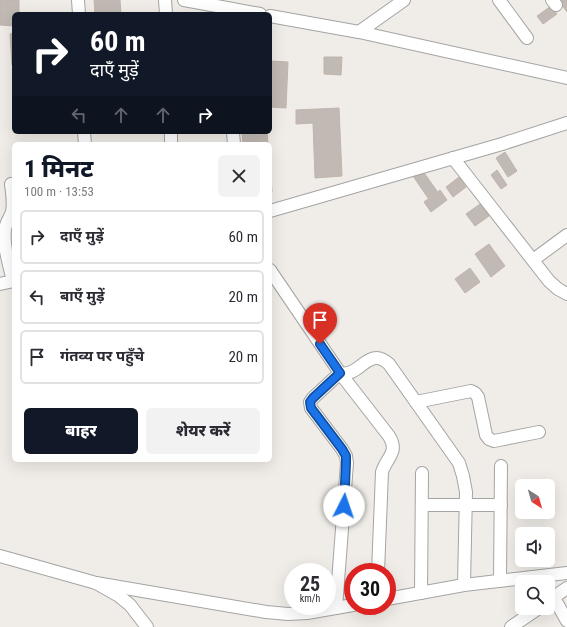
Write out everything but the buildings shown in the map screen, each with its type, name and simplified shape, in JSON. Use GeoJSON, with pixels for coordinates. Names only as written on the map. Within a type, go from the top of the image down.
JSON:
{"type":"FeatureCollection","features":[{"type":"Feature","properties":{"kind":"street"},"geometry":{"type":"LineString","coordinates":[[78,0],[79,12]]}},
{"type":"Feature","properties":{"kind":"street"},"geometry":{"type":"LineString","coordinates":[[166,0],[166,12]]}},
{"type":"Feature","properties":{"kind":"street"},"geometry":{"type":"LineString","coordinates":[[184,0],[227,11],[238,12]]}},
{"type":"Feature","properties":{"kind":"street"},"geometry":{"type":"LineString","coordinates":[[359,32],[404,0]]}},
{"type":"Feature","properties":{"kind":"street"},"geometry":{"type":"LineString","coordinates":[[499,0],[527,38]]}},
{"type":"Feature","properties":{"kind":"street"},"geometry":{"type":"LineString","coordinates":[[272,16],[359,32],[567,78]]}},
{"type":"Feature","properties":{"kind":"street"},"geometry":{"type":"LineString","coordinates":[[272,211],[567,123]]}},
{"type":"Feature","properties":{"kind":"street"},"geometry":{"type":"LineString","coordinates":[[453,158],[549,281],[558,289],[567,294]]}},
{"type":"Feature","properties":{"kind":"street"},"geometry":{"type":"LineString","coordinates":[[11,184],[12,192]]}},
{"type":"Feature","properties":{"kind":"street"},"geometry":{"type":"LineString","coordinates":[[12,212],[7,221],[5,230],[6,251],[12,277]]}},
{"type":"Feature","properties":{"kind":"street"},"geometry":{"type":"LineString","coordinates":[[533,260],[567,235]]}},
{"type":"Feature","properties":{"kind":"street"},"geometry":{"type":"LineString","coordinates":[[272,273],[340,373],[389,436],[392,442],[394,448],[382,472],[378,563]]}},
{"type":"Feature","properties":{"kind":"street"},"geometry":{"type":"LineString","coordinates":[[0,284],[12,281]]}},
{"type":"Feature","properties":{"kind":"street"},"geometry":{"type":"LineString","coordinates":[[340,373],[346,374],[352,372],[370,359],[378,358],[384,360],[389,364],[459,463],[465,484],[466,505],[464,585]]}},
{"type":"Feature","properties":{"kind":"street"},"geometry":{"type":"LineString","coordinates":[[340,373],[310,402],[311,408],[346,456],[336,608],[344,607]]}},
{"type":"Feature","properties":{"kind":"street"},"geometry":{"type":"LineString","coordinates":[[416,402],[471,390],[478,397],[486,435],[489,439],[494,441],[539,432]]}},
{"type":"Feature","properties":{"kind":"street"},"geometry":{"type":"LineString","coordinates":[[500,581],[501,466]]}},
{"type":"Feature","properties":{"kind":"street"},"geometry":{"type":"LineString","coordinates":[[421,593],[422,473]]}},
{"type":"Feature","properties":{"kind":"street"},"geometry":{"type":"LineString","coordinates":[[422,506],[501,505]]}},
{"type":"Feature","properties":{"kind":"street"},"geometry":{"type":"LineString","coordinates":[[0,556],[96,583],[266,612],[284,614]]}},
{"type":"Feature","properties":{"kind":"street"},"geometry":{"type":"LineString","coordinates":[[396,597],[464,585],[567,573]]}},
{"type":"Feature","properties":{"kind":"street"},"geometry":{"type":"LineString","coordinates":[[96,583],[119,596],[130,605],[147,627]]}},
{"type":"Feature","properties":{"kind":"street"},"geometry":{"type":"LineString","coordinates":[[555,597],[567,588]]}},
{"type":"Feature","properties":{"kind":"street"},"geometry":{"type":"LineString","coordinates":[[555,605],[567,621]]}},
{"type":"Feature","properties":{"kind":"street"},"geometry":{"type":"LineString","coordinates":[[515,626],[530,615]]}},
{"type":"Feature","properties":{"kind":"route"},"geometry":{"type":"LineString","coordinates":[[320,344],[340,373],[310,402],[311,408],[346,456],[344,506]]}}]}
